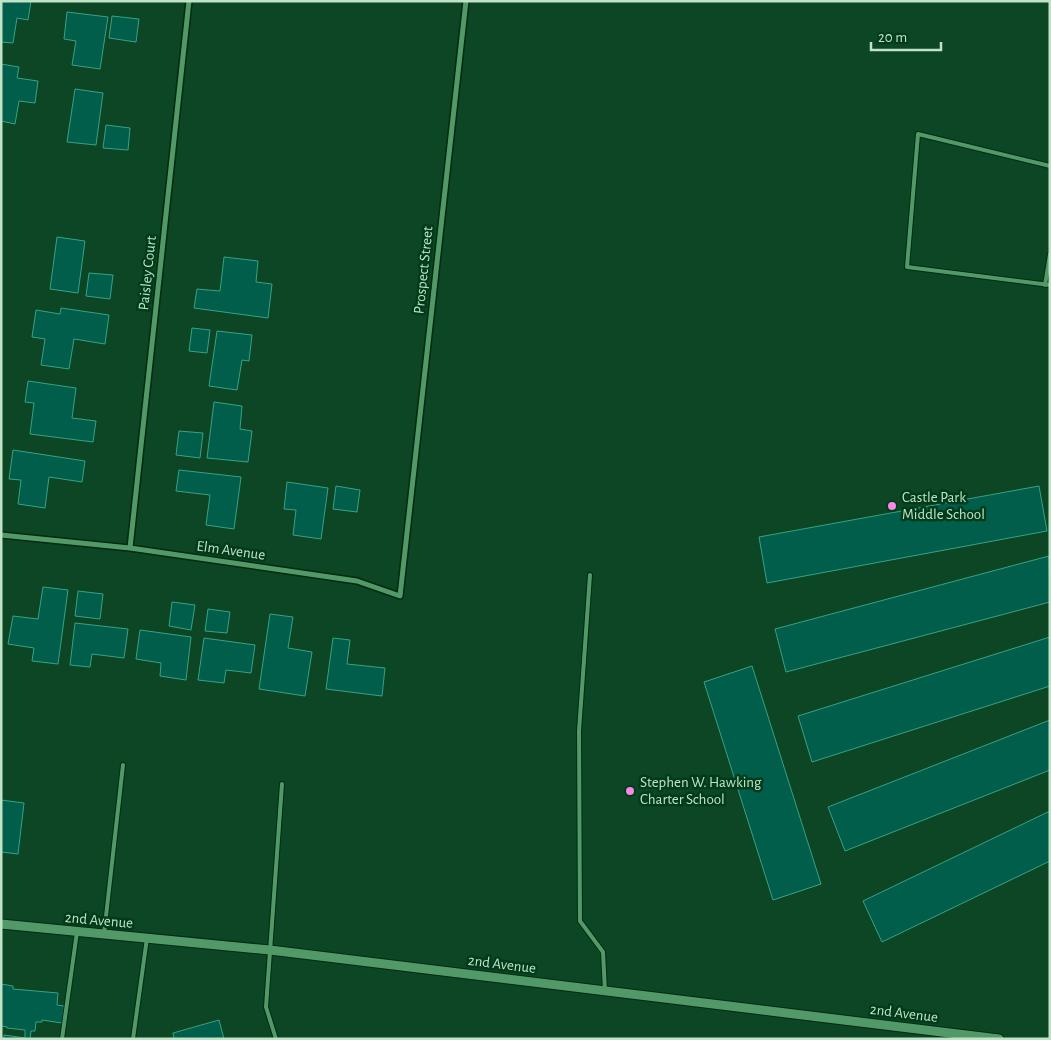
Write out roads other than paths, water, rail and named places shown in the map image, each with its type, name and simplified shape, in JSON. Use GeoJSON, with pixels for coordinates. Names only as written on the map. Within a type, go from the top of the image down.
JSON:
{"type":"FeatureCollection","features":[{"type":"Feature","properties":{"kind":"street","name":"Paisley Court"},"geometry":{"type":"LineString","coordinates":[[130,548],[189,1]]}},
{"type":"Feature","properties":{"kind":"street","name":"Prospect Street"},"geometry":{"type":"LineString","coordinates":[[405,541],[466,1]]}},
{"type":"Feature","properties":{"kind":"street","name":"Elm Avenue"},"geometry":{"type":"LineString","coordinates":[[1,535],[130,548],[357,581],[400,596],[405,541]]}},
{"type":"Feature","properties":{"kind":"street","name":"2nd Avenue"},"geometry":{"type":"LineString","coordinates":[[1,924],[270,950],[999,1039]]}},
{"type":"Feature","properties":{"kind":"lane"},"geometry":{"type":"LineString","coordinates":[[1050,166],[918,134],[906,267],[1047,285],[1050,254]]}},
{"type":"Feature","properties":{"kind":"lane"},"geometry":{"type":"LineString","coordinates":[[590,575],[579,731],[580,921],[603,952],[605,991]]}},
{"type":"Feature","properties":{"kind":"lane"},"geometry":{"type":"LineString","coordinates":[[104,934],[123,765]]}},
{"type":"Feature","properties":{"kind":"lane"},"geometry":{"type":"LineString","coordinates":[[276,1039],[266,1007],[282,784]]}},
{"type":"Feature","properties":{"kind":"lane"},"geometry":{"type":"LineString","coordinates":[[62,1039],[77,932]]}},
{"type":"Feature","properties":{"kind":"lane"},"geometry":{"type":"LineString","coordinates":[[133,1039],[147,938]]}},
{"type":"Feature","properties":{"kind":"place","name":"Castle Park Middle School"},"geometry":{"type":"Point","coordinates":[892,506]}},
{"type":"Feature","properties":{"kind":"place","name":"Stephen W. Hawking Charter School"},"geometry":{"type":"Point","coordinates":[630,791]}}]}
